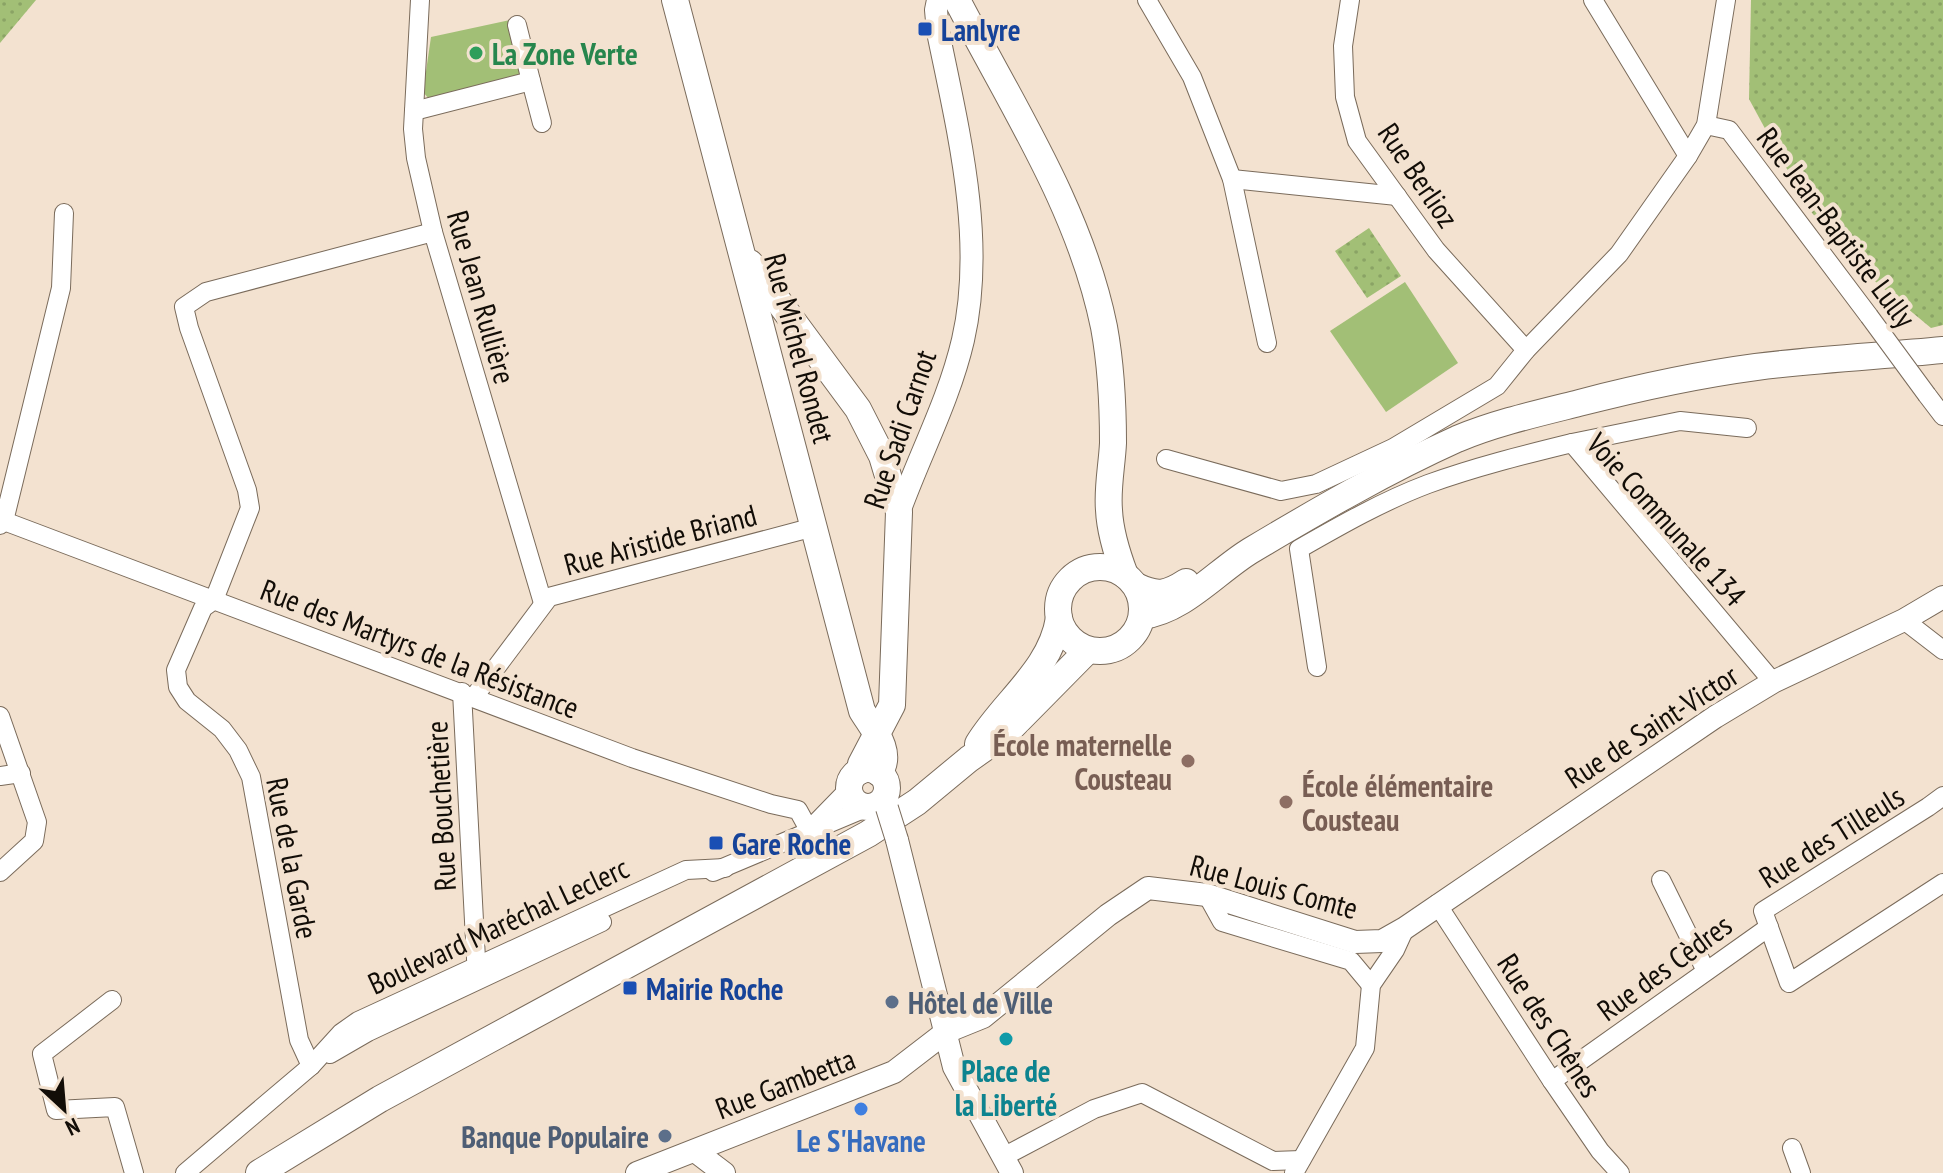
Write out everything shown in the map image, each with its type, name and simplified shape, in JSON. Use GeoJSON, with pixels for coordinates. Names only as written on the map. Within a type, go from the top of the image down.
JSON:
{"type":"FeatureCollection","features":[{"type":"Feature","properties":{"kind":"main road"},"geometry":{"type":"LineString","coordinates":[[957,0],[1056,186],[1090,271],[1104,329],[1112,381],[1113,444],[1109,509],[1116,549],[1130,580],[1141,595],[1142,616],[1138,629],[1129,641],[1102,652],[1088,650],[1069,638],[1059,618]]}},
{"type":"Feature","properties":{"kind":"main road","name":"Rue Michel Rondet"},"geometry":{"type":"LineString","coordinates":[[675,1],[862,711],[876,734]]}},
{"type":"Feature","properties":{"kind":"main road"},"geometry":{"type":"LineString","coordinates":[[741,250],[858,409],[882,456],[899,512]]}},
{"type":"Feature","properties":{"kind":"main road"},"geometry":{"type":"LineString","coordinates":[[1142,616],[1156,614],[1178,602],[1237,559],[1278,535],[1460,438],[1554,409],[1654,384],[1757,367],[1943,350]]}},
{"type":"Feature","properties":{"kind":"main road"},"geometry":{"type":"LineString","coordinates":[[1081,571],[1104,567],[1153,594],[1173,591],[1276,523],[1356,481],[1393,471]]}},
{"type":"Feature","properties":{"kind":"main road"},"geometry":{"type":"LineString","coordinates":[[969,759],[990,724],[1045,660],[1056,640],[1062,591],[1081,571],[1097,546],[1109,509]]}},
{"type":"Feature","properties":{"kind":"main road","name":"Rue Sadi Carnot"},"geometry":{"type":"LineString","coordinates":[[876,734],[892,705],[899,512]]}},
{"type":"Feature","properties":{"kind":"main road"},"geometry":{"type":"LineString","coordinates":[[241,1173],[299,1138],[380,1099],[868,834],[917,802],[1006,733],[1088,650]]}},
{"type":"Feature","properties":{"kind":"main road"},"geometry":{"type":"LineString","coordinates":[[869,788],[884,766],[885,749],[876,734]]}},
{"type":"Feature","properties":{"kind":"main road"},"geometry":{"type":"LineString","coordinates":[[259,1173],[380,1099]]}},
{"type":"Feature","properties":{"kind":"street","name":"Rue Jean Rullière"},"geometry":{"type":"LineString","coordinates":[[420,0],[414,111],[416,158],[433,232],[543,603]]}},
{"type":"Feature","properties":{"kind":"street","name":"Rue Sadi Carnot"},"geometry":{"type":"LineString","coordinates":[[899,512],[945,402],[963,337],[972,259],[967,187],[938,32],[938,0]]}},
{"type":"Feature","properties":{"kind":"street"},"geometry":{"type":"LineString","coordinates":[[1147,0],[1192,77],[1232,179],[1267,343]]}},
{"type":"Feature","properties":{"kind":"street","name":"Rue Berlioz"},"geometry":{"type":"LineString","coordinates":[[1350,0],[1343,46],[1345,97],[1357,141],[1436,250],[1526,350]]}},
{"type":"Feature","properties":{"kind":"street"},"geometry":{"type":"LineString","coordinates":[[1593,0],[1688,156]]}},
{"type":"Feature","properties":{"kind":"street"},"geometry":{"type":"LineString","coordinates":[[1166,459],[1281,491],[1316,484],[1393,448],[1497,386],[1526,350],[1619,254],[1688,156],[1706,125],[1726,0]]}},
{"type":"Feature","properties":{"kind":"street"},"geometry":{"type":"LineString","coordinates":[[517,25],[542,123]]}},
{"type":"Feature","properties":{"kind":"street"},"geometry":{"type":"LineString","coordinates":[[414,111],[531,81]]}},
{"type":"Feature","properties":{"kind":"street","name":"Rue Jean-Baptiste Lully"},"geometry":{"type":"LineString","coordinates":[[1706,125],[1729,130],[1943,416]]}},
{"type":"Feature","properties":{"kind":"street"},"geometry":{"type":"LineString","coordinates":[[1232,179],[1397,196]]}},
{"type":"Feature","properties":{"kind":"street"},"geometry":{"type":"LineString","coordinates":[[2,523],[61,288],[64,213]]}},
{"type":"Feature","properties":{"kind":"street","name":"Rue de la Garde"},"geometry":{"type":"LineString","coordinates":[[311,1066],[299,1040],[251,777],[238,750],[222,729],[187,701],[178,687],[176,670],[203,608],[214,600],[250,508],[247,490],[184,307],[206,292],[433,232]]}},
{"type":"Feature","properties":{"kind":"street"},"geometry":{"type":"LineString","coordinates":[[1572,443],[1680,421],[1747,428]]}},
{"type":"Feature","properties":{"kind":"street","name":"Voie Communale 134"},"geometry":{"type":"LineString","coordinates":[[1317,667],[1299,549],[1349,520],[1425,485],[1497,461],[1572,443],[1773,682]]}},
{"type":"Feature","properties":{"kind":"street","name":"Rue des Martyrs de la Résistance"},"geometry":{"type":"LineString","coordinates":[[2,523],[632,758],[798,810],[809,830]]}},
{"type":"Feature","properties":{"kind":"street","name":"Rue Aristide Briand"},"geometry":{"type":"LineString","coordinates":[[468,695],[549,597],[814,527]]}},
{"type":"Feature","properties":{"kind":"street","name":"Rue de Saint-Victor"},"geometry":{"type":"LineString","coordinates":[[1405,928],[1715,717],[1773,682],[1904,620],[1943,597]]}},
{"type":"Feature","properties":{"kind":"street"},"geometry":{"type":"LineString","coordinates":[[1904,620],[1943,650]]}},
{"type":"Feature","properties":{"kind":"street","name":"Rue Bouchetière"},"geometry":{"type":"LineString","coordinates":[[468,695],[480,971]]}},
{"type":"Feature","properties":{"kind":"street"},"geometry":{"type":"LineString","coordinates":[[0,716],[37,822],[34,841],[0,872]]}},
{"type":"Feature","properties":{"kind":"street"},"geometry":{"type":"LineString","coordinates":[[0,776],[21,773]]}},
{"type":"Feature","properties":{"kind":"street"},"geometry":{"type":"LineString","coordinates":[[869,788],[897,840],[954,1067],[1008,1165],[1094,1109],[1142,1093],[1273,1161],[1297,1166],[1365,1048],[1371,985],[1395,950],[1405,928]]}},
{"type":"Feature","properties":{"kind":"street","name":"Boulevard Maréchal Leclerc"},"geometry":{"type":"LineString","coordinates":[[185,1173],[311,1066],[341,1033],[358,1021],[480,971],[686,870],[725,868],[809,830],[869,788]]}},
{"type":"Feature","properties":{"kind":"street","name":"Boulevard Maréchal Leclerc"},"geometry":{"type":"LineString","coordinates":[[809,830],[869,788]]}},
{"type":"Feature","properties":{"kind":"street","name":"Rue des Tilleuls"},"geometry":{"type":"LineString","coordinates":[[1943,796],[1763,911],[1789,983],[1943,883]]}},
{"type":"Feature","properties":{"kind":"street"},"geometry":{"type":"LineString","coordinates":[[1661,880],[1706,971]]}},
{"type":"Feature","properties":{"kind":"street","name":"Rue Louis Comte"},"geometry":{"type":"LineString","coordinates":[[946,1032],[983,1017],[1108,915],[1148,888],[1207,895],[1355,942],[1382,941],[1405,928]]}},
{"type":"Feature","properties":{"kind":"street"},"geometry":{"type":"LineString","coordinates":[[1207,895],[1222,922],[1351,961],[1371,985]]}},
{"type":"Feature","properties":{"kind":"street","name":"Rue des Chênes"},"geometry":{"type":"LineString","coordinates":[[1437,904],[1552,1081],[1600,1151],[1620,1173]]}},
{"type":"Feature","properties":{"kind":"street","name":"Rue des Cèdres"},"geometry":{"type":"LineString","coordinates":[[1552,1081],[1769,927]]}},
{"type":"Feature","properties":{"kind":"street"},"geometry":{"type":"LineString","coordinates":[[112,1000],[42,1054],[56,1110],[115,1107],[134,1173]]}},
{"type":"Feature","properties":{"kind":"street","name":"Rue Gambetta"},"geometry":{"type":"LineString","coordinates":[[637,1173],[894,1072],[946,1032]]}},
{"type":"Feature","properties":{"kind":"street"},"geometry":{"type":"LineString","coordinates":[[1792,1148],[1801,1173]]}},
{"type":"Feature","properties":{"kind":"street"},"geometry":{"type":"LineString","coordinates":[[695,1151],[724,1173]]}},
{"type":"Feature","properties":{"kind":"green space"},"geometry":{"type":"Polygon","coordinates":[[[0,0],[36,0],[0,43],[0,0]]]}},
{"type":"Feature","properties":{"kind":"green space"},"geometry":{"type":"Polygon","coordinates":[[[1751,0],[1943,0],[1943,325],[1931,328],[1854,264],[1808,208],[1749,99],[1751,0]]]}},
{"type":"Feature","properties":{"kind":"green space","name":"La Zone Verte"},"geometry":{"type":"Polygon","coordinates":[[[510,20],[523,79],[429,99],[423,92],[431,37],[510,20]]]}},
{"type":"Feature","properties":{"kind":"green space"},"geometry":{"type":"Polygon","coordinates":[[[1369,228],[1401,276],[1367,298],[1335,251],[1369,228]]]}},
{"type":"Feature","properties":{"kind":"green space"},"geometry":{"type":"Polygon","coordinates":[[[1405,282],[1458,363],[1386,412],[1330,331],[1405,282]]]}},
{"type":"Feature","properties":{"kind":"place","name":"Lanlyre"},"geometry":{"type":"Point","coordinates":[925,29]}},
{"type":"Feature","properties":{"kind":"place","name":"La Zone Verte"},"geometry":{"type":"Point","coordinates":[476,53]}},
{"type":"Feature","properties":{"kind":"place","name":"École maternelle Cousteau"},"geometry":{"type":"Point","coordinates":[1188,761]}},
{"type":"Feature","properties":{"kind":"place","name":"École élémentaire Cousteau"},"geometry":{"type":"Point","coordinates":[1286,802]}},
{"type":"Feature","properties":{"kind":"place","name":"Gare Roche"},"geometry":{"type":"Point","coordinates":[716,843]}},
{"type":"Feature","properties":{"kind":"place","name":"Mairie Roche"},"geometry":{"type":"Point","coordinates":[630,988]}},
{"type":"Feature","properties":{"kind":"place","name":"Hôtel de Ville"},"geometry":{"type":"Point","coordinates":[892,1002]}},
{"type":"Feature","properties":{"kind":"place","name":"Place de la Liberté"},"geometry":{"type":"Point","coordinates":[1006,1039]}},
{"type":"Feature","properties":{"kind":"place","name":"Le S'Havane"},"geometry":{"type":"Point","coordinates":[861,1109]}},
{"type":"Feature","properties":{"kind":"place","name":"Banque Populaire"},"geometry":{"type":"Point","coordinates":[665,1136]}}]}
